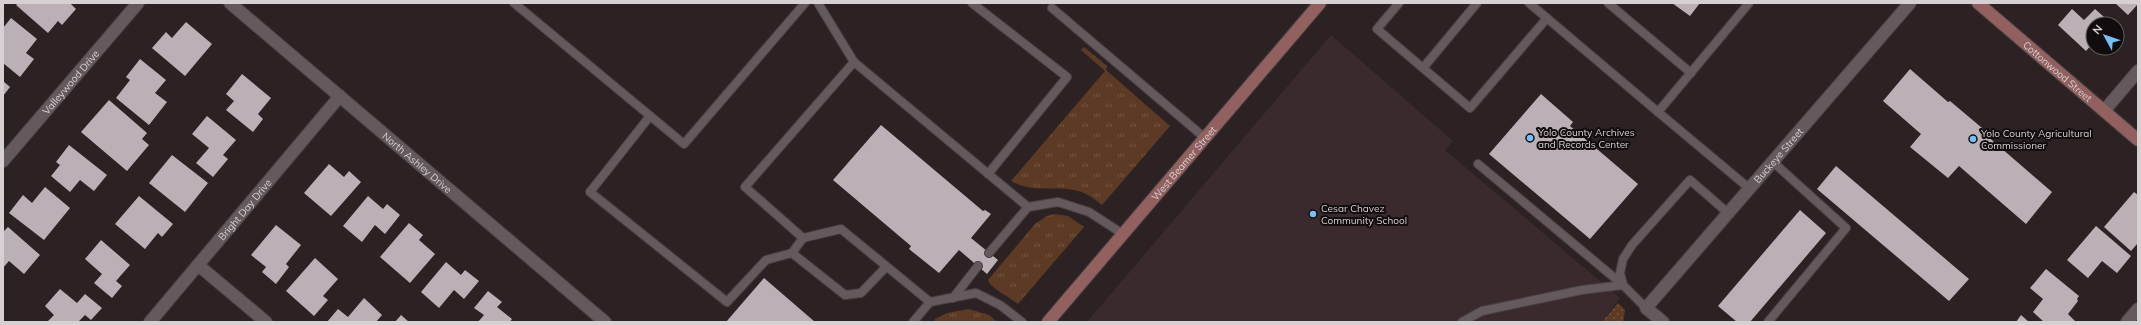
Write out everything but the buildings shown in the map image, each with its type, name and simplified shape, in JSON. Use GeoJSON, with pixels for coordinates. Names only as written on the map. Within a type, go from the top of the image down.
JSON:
{"type":"FeatureCollection","features":[{"type":"Feature","properties":{"kind":"street","name":"Valleywood Drive"},"geometry":{"type":"LineString","coordinates":[[3,161],[138,3]]}},
{"type":"Feature","properties":{"kind":"street","name":"North Ashley Drive"},"geometry":{"type":"LineString","coordinates":[[230,3],[606,322]]}},
{"type":"Feature","properties":{"kind":"street","name":"West Beamer Street"},"geometry":{"type":"LineString","coordinates":[[1048,322],[1320,3]]}},
{"type":"Feature","properties":{"kind":"street","name":"Buckeye Street"},"geometry":{"type":"LineString","coordinates":[[1646,308],[1910,3]]}},
{"type":"Feature","properties":{"kind":"street","name":"Cottonwood Street"},"geometry":{"type":"LineString","coordinates":[[1978,3],[2138,140]]}},
{"type":"Feature","properties":{"kind":"street"},"geometry":{"type":"LineString","coordinates":[[2104,111],[2138,71]]}},
{"type":"Feature","properties":{"kind":"street","name":"Bright Day Drive"},"geometry":{"type":"LineString","coordinates":[[150,322],[340,96]]}},
{"type":"Feature","properties":{"kind":"street"},"geometry":{"type":"LineString","coordinates":[[198,265],[266,322]]}},
{"type":"Feature","properties":{"kind":"street"},"geometry":{"type":"LineString","coordinates":[[1646,308],[1663,322]]}},
{"type":"Feature","properties":{"kind":"street"},"geometry":{"type":"LineString","coordinates":[[2127,322],[2138,309]]}},
{"type":"Feature","properties":{"kind":"lane"},"geometry":{"type":"LineString","coordinates":[[514,3],[684,144],[805,3]]}},
{"type":"Feature","properties":{"kind":"lane"},"geometry":{"type":"LineString","coordinates":[[818,3],[854,62],[1028,207]]}},
{"type":"Feature","properties":{"kind":"lane"},"geometry":{"type":"LineString","coordinates":[[972,3],[1067,77],[988,174]]}},
{"type":"Feature","properties":{"kind":"lane"},"geometry":{"type":"LineString","coordinates":[[1399,3],[1377,29],[1470,108],[1547,18]]}},
{"type":"Feature","properties":{"kind":"lane"},"geometry":{"type":"LineString","coordinates":[[1423,68],[1477,3]]}},
{"type":"Feature","properties":{"kind":"lane"},"geometry":{"type":"LineString","coordinates":[[1529,3],[1750,188]]}},
{"type":"Feature","properties":{"kind":"lane"},"geometry":{"type":"LineString","coordinates":[[1608,3],[1690,73]]}},
{"type":"Feature","properties":{"kind":"lane"},"geometry":{"type":"LineString","coordinates":[[1658,112],[1749,3]]}},
{"type":"Feature","properties":{"kind":"lane"},"geometry":{"type":"LineString","coordinates":[[1052,8],[1205,138]]}},
{"type":"Feature","properties":{"kind":"lane"},"geometry":{"type":"LineString","coordinates":[[803,238],[745,187],[854,62]]}},
{"type":"Feature","properties":{"kind":"lane"},"geometry":{"type":"LineString","coordinates":[[650,116],[590,192],[727,302],[766,260],[792,253],[803,238],[841,229],[930,302]]}},
{"type":"Feature","properties":{"kind":"lane"},"geometry":{"type":"LineString","coordinates":[[1768,322],[1846,228],[1773,162]]}},
{"type":"Feature","properties":{"kind":"lane"},"geometry":{"type":"LineString","coordinates":[[1478,164],[1624,285],[1646,308]]}},
{"type":"Feature","properties":{"kind":"lane"},"geometry":{"type":"LineString","coordinates":[[1624,285],[1620,273],[1623,259],[1632,245],[1690,180],[1728,213]]}},
{"type":"Feature","properties":{"kind":"lane"},"geometry":{"type":"LineString","coordinates":[[989,253],[1028,207],[1058,202],[1089,212],[1122,234]]}},
{"type":"Feature","properties":{"kind":"lane"},"geometry":{"type":"LineString","coordinates":[[792,253],[845,295],[861,293],[886,266]]}},
{"type":"Feature","properties":{"kind":"lane"},"geometry":{"type":"LineString","coordinates":[[953,298],[978,266]]}},
{"type":"Feature","properties":{"kind":"lane"},"geometry":{"type":"LineString","coordinates":[[1462,322],[1482,311],[1582,290],[1624,285]]}},
{"type":"Feature","properties":{"kind":"lane"},"geometry":{"type":"LineString","coordinates":[[913,322],[930,302],[976,293],[1000,305],[1022,322]]}},
{"type":"Feature","properties":{"kind":"shaded area"},"geometry":{"type":"Polygon","coordinates":[[[1331,35],[1453,141],[1445,150],[1620,298],[1602,322],[1087,322],[1331,35]]]}},
{"type":"Feature","properties":{"kind":"green space"},"geometry":{"type":"Polygon","coordinates":[[[1084,47],[1107,66],[1106,70],[1170,126],[1102,205],[1087,194],[1075,190],[1029,187],[1011,181],[1105,71],[1081,50],[1084,47]]]}},
{"type":"Feature","properties":{"kind":"green space"},"geometry":{"type":"Polygon","coordinates":[[[1054,214],[1068,216],[1084,227],[1018,304],[992,286],[988,280],[1035,224],[1047,216],[1054,214]]]}},
{"type":"Feature","properties":{"kind":"green space"},"geometry":{"type":"Polygon","coordinates":[[[1618,303],[1625,310],[1623,322],[1602,322],[1618,303]]]}},
{"type":"Feature","properties":{"kind":"green space"},"geometry":{"type":"Polygon","coordinates":[[[969,309],[989,315],[997,322],[935,322],[935,319],[947,313],[969,309]]]}},
{"type":"Feature","properties":{"kind":"place","name":"Yolo County Archives and Records Center"},"geometry":{"type":"Point","coordinates":[1530,138]}},
{"type":"Feature","properties":{"kind":"place","name":"Yolo County Agricultural Commissioner"},"geometry":{"type":"Point","coordinates":[1973,139]}},
{"type":"Feature","properties":{"kind":"place","name":"Cesar Chavez Community School"},"geometry":{"type":"Point","coordinates":[1313,214]}}]}
